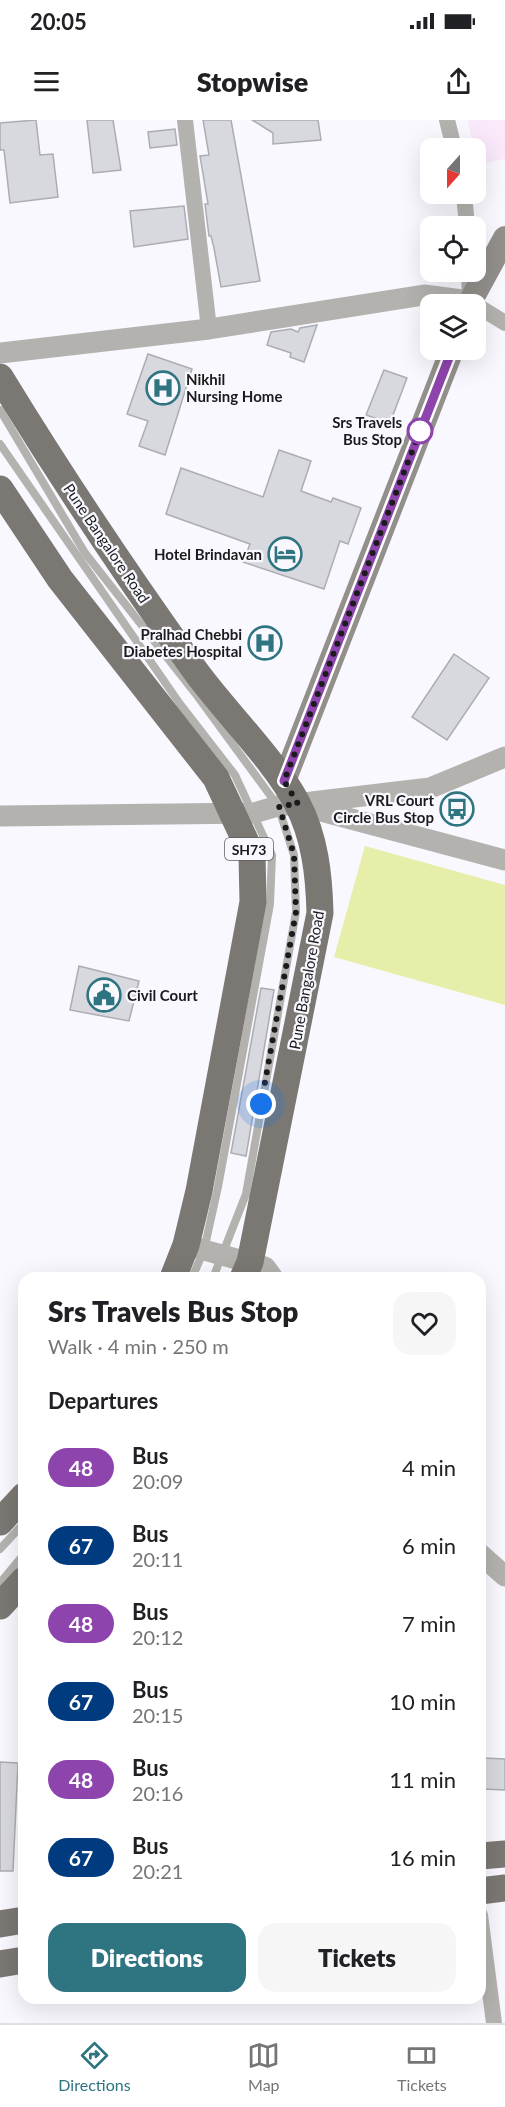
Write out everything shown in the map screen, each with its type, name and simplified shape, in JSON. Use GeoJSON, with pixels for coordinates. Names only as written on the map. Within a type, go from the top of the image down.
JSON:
{"type":"FeatureCollection","features":[{"type":"Feature","properties":{"kind":"main road"},"geometry":{"type":"LineString","coordinates":[[477,294],[505,238]]}},
{"type":"Feature","properties":{"kind":"main road"},"geometry":{"type":"LineString","coordinates":[[287,797],[448,360]]}},
{"type":"Feature","properties":{"kind":"main road","name":"Pune Bangalore Road"},"geometry":{"type":"LineString","coordinates":[[0,377],[99,533],[287,797],[316,855],[320,913],[246,1270]]}},
{"type":"Feature","properties":{"kind":"main road","name":"SH73"},"geometry":{"type":"LineString","coordinates":[[0,489],[60,579],[244,813],[252,855],[254,902],[204,1250],[180,1272]]}},
{"type":"Feature","properties":{"kind":"main road"},"geometry":{"type":"LineString","coordinates":[[0,1522],[18,1502]]}},
{"type":"Feature","properties":{"kind":"main road"},"geometry":{"type":"LineString","coordinates":[[0,1606],[18,1586]]}},
{"type":"Feature","properties":{"kind":"main road"},"geometry":{"type":"LineString","coordinates":[[486,1856],[505,1854]]}},
{"type":"Feature","properties":{"kind":"main road"},"geometry":{"type":"LineString","coordinates":[[486,1890],[505,1888]]}},
{"type":"Feature","properties":{"kind":"main road"},"geometry":{"type":"LineString","coordinates":[[0,1924],[18,1921]]}},
{"type":"Feature","properties":{"kind":"main road"},"geometry":{"type":"LineString","coordinates":[[0,1964],[18,1961]]}},
{"type":"Feature","properties":{"kind":"street"},"geometry":{"type":"LineString","coordinates":[[185,120],[209,329]]}},
{"type":"Feature","properties":{"kind":"street"},"geometry":{"type":"LineString","coordinates":[[447,120],[452,138]]}},
{"type":"Feature","properties":{"kind":"street"},"geometry":{"type":"LineString","coordinates":[[0,353],[209,329],[420,297]]}},
{"type":"Feature","properties":{"kind":"street"},"geometry":{"type":"LineString","coordinates":[[486,312],[505,323]]}},
{"type":"Feature","properties":{"kind":"street"},"geometry":{"type":"LineString","coordinates":[[0,816],[244,813],[287,797],[430,788],[505,757]]}},
{"type":"Feature","properties":{"kind":"street"},"geometry":{"type":"LineString","coordinates":[[287,797],[505,860]]}},
{"type":"Feature","properties":{"kind":"street"},"geometry":{"type":"LineString","coordinates":[[204,1250],[246,1270],[265,1267],[269,1272]]}},
{"type":"Feature","properties":{"kind":"street"},"geometry":{"type":"LineString","coordinates":[[486,1559],[505,1576]]}},
{"type":"Feature","properties":{"kind":"street"},"geometry":{"type":"LineString","coordinates":[[486,1961],[494,2023]]}},
{"type":"Feature","properties":{"kind":"lane"},"geometry":{"type":"LineString","coordinates":[[0,410],[85,553],[195,693],[287,797],[294,855],[296,912],[246,1194],[204,1250],[195,1272]]}},
{"type":"Feature","properties":{"kind":"lane"},"geometry":{"type":"LineString","coordinates":[[0,444],[180,704],[235,775],[244,813]]}},
{"type":"Feature","properties":{"kind":"lane"},"geometry":{"type":"LineString","coordinates":[[204,1250],[211,1272]]}},
{"type":"Feature","properties":{"kind":"lane"},"geometry":{"type":"LineString","coordinates":[[0,1549],[18,1530]]}},
{"type":"Feature","properties":{"kind":"lane"},"geometry":{"type":"LineString","coordinates":[[0,1583],[18,1561]]}},
{"type":"Feature","properties":{"kind":"shaded area"},"geometry":{"type":"Polygon","coordinates":[[[468,120],[505,120],[505,159],[486,163],[486,138],[471,138],[468,120]]]}},
{"type":"Feature","properties":{"kind":"green space"},"geometry":{"type":"Polygon","coordinates":[[[365,846],[505,885],[505,1005],[334,957],[365,846]]]}},
{"type":"Feature","properties":{"kind":"building"},"geometry":{"type":"Polygon","coordinates":[[[36,120],[40,155],[53,154],[58,197],[10,203],[4,150],[0,150],[0,123],[36,120]]]}},
{"type":"Feature","properties":{"kind":"building"},"geometry":{"type":"Polygon","coordinates":[[[87,120],[113,120],[121,170],[93,173],[87,120]]]}},
{"type":"Feature","properties":{"kind":"building"},"geometry":{"type":"Polygon","coordinates":[[[203,120],[231,120],[260,281],[221,287],[214,248],[211,236],[209,236],[205,204],[208,204],[200,156],[209,155],[203,120]]]}},
{"type":"Feature","properties":{"kind":"building"},"geometry":{"type":"Polygon","coordinates":[[[252,120],[318,120],[321,140],[273,144],[273,133],[252,120]]]}},
{"type":"Feature","properties":{"kind":"building"},"geometry":{"type":"Polygon","coordinates":[[[175,129],[177,145],[150,148],[148,132],[175,129]]]}},
{"type":"Feature","properties":{"kind":"building"},"geometry":{"type":"Polygon","coordinates":[[[184,206],[188,239],[134,247],[130,211],[184,206]]]}},
{"type":"Feature","properties":{"kind":"building"},"geometry":{"type":"Polygon","coordinates":[[[317,325],[304,362],[290,357],[291,353],[267,345],[271,332],[291,329],[298,332],[300,328],[317,325]]]}},
{"type":"Feature","properties":{"kind":"building"},"geometry":{"type":"Polygon","coordinates":[[[148,354],[192,369],[165,455],[139,446],[148,421],[127,414],[148,354]]]}},
{"type":"Feature","properties":{"kind":"building"},"geometry":{"type":"Polygon","coordinates":[[[384,370],[407,378],[390,423],[366,415],[384,370]]]}},
{"type":"Feature","properties":{"kind":"building"},"geometry":{"type":"Polygon","coordinates":[[[279,450],[311,461],[301,491],[331,502],[333,498],[361,508],[348,544],[340,541],[324,589],[243,562],[250,544],[166,514],[181,468],[263,497],[279,450]]]}},
{"type":"Feature","properties":{"kind":"building"},"geometry":{"type":"Polygon","coordinates":[[[454,654],[489,678],[447,740],[412,717],[454,654]]]}},
{"type":"Feature","properties":{"kind":"building","name":"Civil Court"},"geometry":{"type":"Polygon","coordinates":[[[79,966],[139,981],[129,1021],[70,1010],[79,966]]]}},
{"type":"Feature","properties":{"kind":"building"},"geometry":{"type":"Polygon","coordinates":[[[261,988],[274,990],[246,1156],[231,1153],[261,988]]]}},
{"type":"Feature","properties":{"kind":"building"},"geometry":{"type":"Polygon","coordinates":[[[486,1758],[505,1759],[505,1790],[486,1789],[486,1758]]]}},
{"type":"Feature","properties":{"kind":"building"},"geometry":{"type":"Polygon","coordinates":[[[0,1762],[18,1763],[13,1871],[0,1871],[0,1762]]]}},
{"type":"Feature","properties":{"kind":"bus line","name":"48"},"geometry":{"type":"LineString","coordinates":[[284,781],[448,360]]}},
{"type":"Feature","properties":{"kind":"place","name":"Nikhil Nursing Home"},"geometry":{"type":"Point","coordinates":[163,388]}},
{"type":"Feature","properties":{"kind":"place","name":"Srs Travels Bus Stop"},"geometry":{"type":"Point","coordinates":[420,431]}},
{"type":"Feature","properties":{"kind":"place","name":"Hotel Brindavan"},"geometry":{"type":"Point","coordinates":[285,554]}},
{"type":"Feature","properties":{"kind":"place","name":"Pralhad Chebbi Diabetes Hospital"},"geometry":{"type":"Point","coordinates":[265,643]}},
{"type":"Feature","properties":{"kind":"place","name":"VRL Court Circle Bus Stop"},"geometry":{"type":"Point","coordinates":[457,809]}},
{"type":"Feature","properties":{"kind":"place","name":"Civil Court"},"geometry":{"type":"Point","coordinates":[104,995]}},
{"type":"Feature","properties":{"kind":"route"},"geometry":{"type":"LineString","coordinates":[[261,1104],[296,912],[294,855],[279,806],[298,804],[284,781],[420,431]]}}]}
